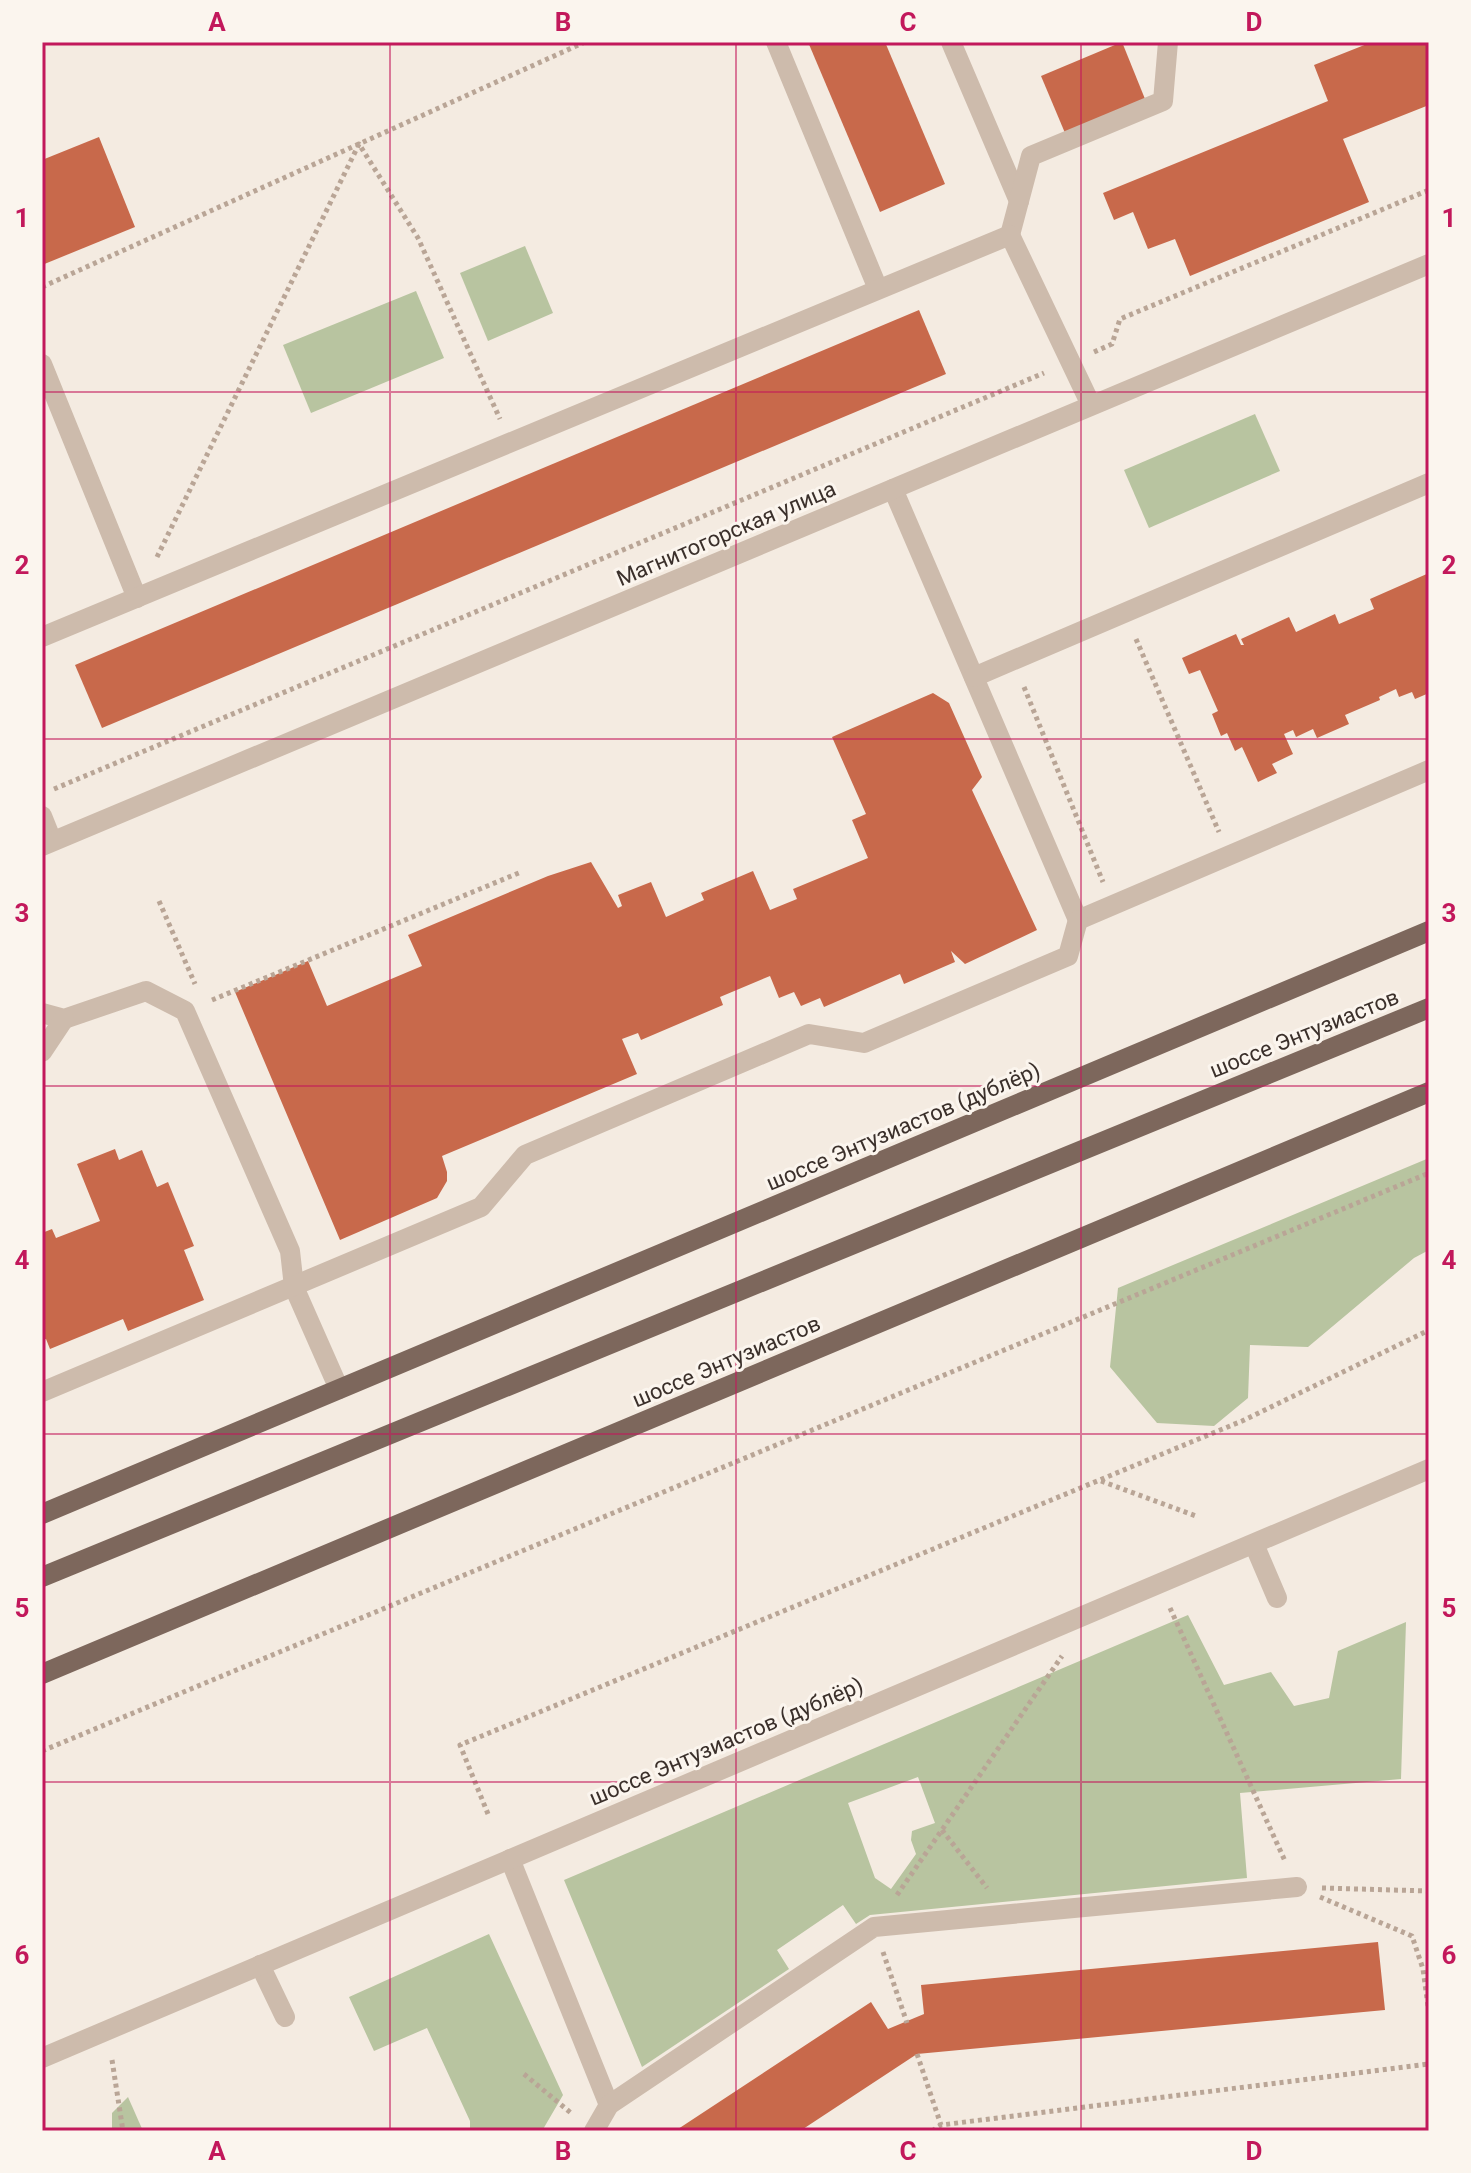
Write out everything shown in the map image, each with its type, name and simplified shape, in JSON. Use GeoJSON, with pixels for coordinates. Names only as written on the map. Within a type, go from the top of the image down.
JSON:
{"type":"FeatureCollection","features":[{"type":"Feature","properties":{"kind":"main road","name":"шоссе Энтузиастов (дублёр)"},"geometry":{"type":"LineString","coordinates":[[42,1514],[1429,931]]}},
{"type":"Feature","properties":{"kind":"main road","name":"шоссе Энтузиастов"},"geometry":{"type":"LineString","coordinates":[[42,1577],[1429,1008]]}},
{"type":"Feature","properties":{"kind":"main road","name":"шоссе Энтузиастов"},"geometry":{"type":"LineString","coordinates":[[42,1674],[1429,1092]]}},
{"type":"Feature","properties":{"kind":"street"},"geometry":{"type":"LineString","coordinates":[[776,42],[878,289]]}},
{"type":"Feature","properties":{"kind":"street"},"geometry":{"type":"LineString","coordinates":[[951,42],[1019,201]]}},
{"type":"Feature","properties":{"kind":"street"},"geometry":{"type":"LineString","coordinates":[[1091,405],[1010,235],[1031,156],[1163,101],[1168,42]]}},
{"type":"Feature","properties":{"kind":"street"},"geometry":{"type":"LineString","coordinates":[[42,637],[1010,235]]}},
{"type":"Feature","properties":{"kind":"street","name":"Магнитогорская улица"},"geometry":{"type":"LineString","coordinates":[[47,844],[1429,264]]}},
{"type":"Feature","properties":{"kind":"street"},"geometry":{"type":"LineString","coordinates":[[42,364],[137,598]]}},
{"type":"Feature","properties":{"kind":"street"},"geometry":{"type":"LineString","coordinates":[[974,677],[1429,483]]}},
{"type":"Feature","properties":{"kind":"street"},"geometry":{"type":"LineString","coordinates":[[42,1392],[481,1207],[525,1155],[809,1034],[864,1043],[1068,956],[1078,920],[893,489]]}},
{"type":"Feature","properties":{"kind":"street"},"geometry":{"type":"LineString","coordinates":[[1078,920],[1429,770]]}},
{"type":"Feature","properties":{"kind":"street"},"geometry":{"type":"LineString","coordinates":[[42,816],[47,844]]}},
{"type":"Feature","properties":{"kind":"street"},"geometry":{"type":"LineString","coordinates":[[42,1013],[64,1019],[146,991],[185,1011],[290,1251],[294,1287],[339,1389]]}},
{"type":"Feature","properties":{"kind":"street"},"geometry":{"type":"LineString","coordinates":[[42,1052],[64,1019]]}},
{"type":"Feature","properties":{"kind":"street","name":"шоссе Энтузиастов (дублёр)"},"geometry":{"type":"LineString","coordinates":[[42,2058],[1428,1471]]}},
{"type":"Feature","properties":{"kind":"street"},"geometry":{"type":"LineString","coordinates":[[1254,1544],[1277,1598]]}},
{"type":"Feature","properties":{"kind":"street"},"geometry":{"type":"LineString","coordinates":[[510,1859],[609,2105]]}},
{"type":"Feature","properties":{"kind":"street"},"geometry":{"type":"LineString","coordinates":[[588,2126],[609,2105],[874,1927],[1297,1887]]}},
{"type":"Feature","properties":{"kind":"street"},"geometry":{"type":"LineString","coordinates":[[260,1965],[285,2017]]}},
{"type":"Feature","properties":{"kind":"path"},"geometry":{"type":"LineString","coordinates":[[42,287],[585,42]]}},
{"type":"Feature","properties":{"kind":"path"},"geometry":{"type":"LineString","coordinates":[[359,144],[418,238],[511,442]]}},
{"type":"Feature","properties":{"kind":"path"},"geometry":{"type":"LineString","coordinates":[[137,598],[359,144]]}},
{"type":"Feature","properties":{"kind":"path"},"geometry":{"type":"LineString","coordinates":[[42,794],[1112,344],[1120,319],[1429,190]]}},
{"type":"Feature","properties":{"kind":"path"},"geometry":{"type":"LineString","coordinates":[[1124,613],[1228,855]]}},
{"type":"Feature","properties":{"kind":"path"},"geometry":{"type":"LineString","coordinates":[[1013,660],[1112,905]]}},
{"type":"Feature","properties":{"kind":"path"},"geometry":{"type":"LineString","coordinates":[[213,999],[521,872]]}},
{"type":"Feature","properties":{"kind":"path"},"geometry":{"type":"LineString","coordinates":[[159,901],[197,989]]}},
{"type":"Feature","properties":{"kind":"path"},"geometry":{"type":"LineString","coordinates":[[42,1751],[1429,1173]]}},
{"type":"Feature","properties":{"kind":"path"},"geometry":{"type":"LineString","coordinates":[[488,1814],[460,1745],[1242,1421],[1429,1330]]}},
{"type":"Feature","properties":{"kind":"path"},"geometry":{"type":"LineString","coordinates":[[1100,1480],[1196,1516]]}},
{"type":"Feature","properties":{"kind":"path"},"geometry":{"type":"LineString","coordinates":[[1168,1604],[1297,1887],[1412,1936],[1423,1969],[1429,2010]]}},
{"type":"Feature","properties":{"kind":"path"},"geometry":{"type":"LineString","coordinates":[[907,2023],[874,1927],[1070,1645]]}},
{"type":"Feature","properties":{"kind":"path"},"geometry":{"type":"LineString","coordinates":[[942,1830],[1007,1914]]}},
{"type":"Feature","properties":{"kind":"path"},"geometry":{"type":"LineString","coordinates":[[1297,1887],[1429,1891]]}},
{"type":"Feature","properties":{"kind":"path"},"geometry":{"type":"LineString","coordinates":[[110,2051],[123,2131]]}},
{"type":"Feature","properties":{"kind":"path"},"geometry":{"type":"LineString","coordinates":[[917,2054],[941,2125]]}},
{"type":"Feature","properties":{"kind":"path"},"geometry":{"type":"LineString","coordinates":[[932,2131],[941,2125],[1429,2064]]}},
{"type":"Feature","properties":{"kind":"path"},"geometry":{"type":"LineString","coordinates":[[524,2074],[588,2126]]}},
{"type":"Feature","properties":{"kind":"green space"},"geometry":{"type":"Polygon","coordinates":[[[525,246],[553,313],[488,341],[460,273],[525,246]]]}},
{"type":"Feature","properties":{"kind":"green space"},"geometry":{"type":"Polygon","coordinates":[[[416,291],[444,358],[311,413],[283,345],[416,291]]]}},
{"type":"Feature","properties":{"kind":"green space"},"geometry":{"type":"Polygon","coordinates":[[[1255,414],[1280,471],[1149,528],[1124,470],[1255,414]]]}},
{"type":"Feature","properties":{"kind":"green space"},"geometry":{"type":"Polygon","coordinates":[[[1429,1158],[1429,1250],[1414,1258],[1308,1347],[1250,1345],[1248,1398],[1214,1426],[1157,1423],[1110,1367],[1118,1288],[1429,1158]]]}},
{"type":"Feature","properties":{"kind":"green space"},"geometry":{"type":"Polygon","coordinates":[[[1188,1615],[1224,1685],[1271,1672],[1294,1706],[1329,1698],[1338,1651],[1406,1622],[1401,1779],[1240,1793],[1247,1878],[870,1915],[856,1924],[843,1905],[777,1950],[789,1969],[642,2067],[564,1880],[1188,1615]],[[918,1777],[848,1803],[875,1878],[891,1889],[916,1854],[911,1840],[912,1831],[935,1823],[918,1777]]]}},
{"type":"Feature","properties":{"kind":"green space"},"geometry":{"type":"Polygon","coordinates":[[[489,1934],[563,2095],[542,2131],[470,2131],[470,2121],[427,2028],[374,2051],[349,1997],[489,1934]]]}},
{"type":"Feature","properties":{"kind":"green space"},"geometry":{"type":"Polygon","coordinates":[[[128,2097],[143,2131],[112,2131],[112,2113],[128,2097]]]}},
{"type":"Feature","properties":{"kind":"building"},"geometry":{"type":"Polygon","coordinates":[[[808,42],[885,42],[945,184],[880,212],[808,42]]]}},
{"type":"Feature","properties":{"kind":"building"},"geometry":{"type":"Polygon","coordinates":[[[1122,42],[1145,99],[1065,133],[1041,76],[1122,42]]]}},
{"type":"Feature","properties":{"kind":"building"},"geometry":{"type":"Polygon","coordinates":[[[1372,42],[1429,42],[1429,105],[1343,139],[1369,202],[1190,276],[1175,239],[1148,249],[1133,212],[1114,220],[1103,193],[1328,101],[1314,65],[1372,42]]]}},
{"type":"Feature","properties":{"kind":"building"},"geometry":{"type":"Polygon","coordinates":[[[99,137],[135,227],[42,265],[42,160],[99,137]]]}},
{"type":"Feature","properties":{"kind":"building"},"geometry":{"type":"Polygon","coordinates":[[[919,310],[946,374],[102,728],[75,665],[919,310]]]}},
{"type":"Feature","properties":{"kind":"building"},"geometry":{"type":"Polygon","coordinates":[[[1429,573],[1429,693],[1415,699],[1412,692],[1399,697],[1396,689],[1379,697],[1380,700],[1345,715],[1349,724],[1317,738],[1313,729],[1296,737],[1293,730],[1284,734],[1293,754],[1272,764],[1277,773],[1258,782],[1242,747],[1235,751],[1227,733],[1221,736],[1212,714],[1218,711],[1200,670],[1189,674],[1182,658],[1236,634],[1241,645],[1244,645],[1241,639],[1289,617],[1296,632],[1335,614],[1339,624],[1374,609],[1370,599],[1429,573]]]}},
{"type":"Feature","properties":{"kind":"building"},"geometry":{"type":"Polygon","coordinates":[[[933,693],[949,703],[982,777],[972,790],[1037,930],[965,964],[951,951],[955,962],[904,984],[900,974],[824,1007],[820,998],[801,1006],[794,992],[779,998],[770,976],[720,997],[723,1005],[641,1040],[638,1033],[622,1039],[637,1074],[442,1156],[447,1181],[437,1198],[340,1240],[235,992],[308,961],[327,1006],[422,966],[408,935],[548,876],[591,862],[618,908],[622,906],[618,895],[651,882],[666,917],[704,900],[701,893],[753,871],[770,910],[797,899],[793,889],[868,858],[852,820],[866,814],[832,737],[933,693]]]}},
{"type":"Feature","properties":{"kind":"building"},"geometry":{"type":"Polygon","coordinates":[[[115,1149],[119,1160],[142,1150],[157,1187],[168,1182],[194,1246],[184,1250],[204,1300],[128,1331],[123,1319],[50,1349],[46,1339],[42,1340],[42,1233],[52,1229],[56,1238],[100,1221],[77,1164],[115,1149]]]}},
{"type":"Feature","properties":{"kind":"building"},"geometry":{"type":"Polygon","coordinates":[[[1378,1942],[1385,2010],[917,2054],[800,2131],[675,2131],[871,2002],[888,2029],[924,2014],[921,1985],[1378,1942]]]}}]}
